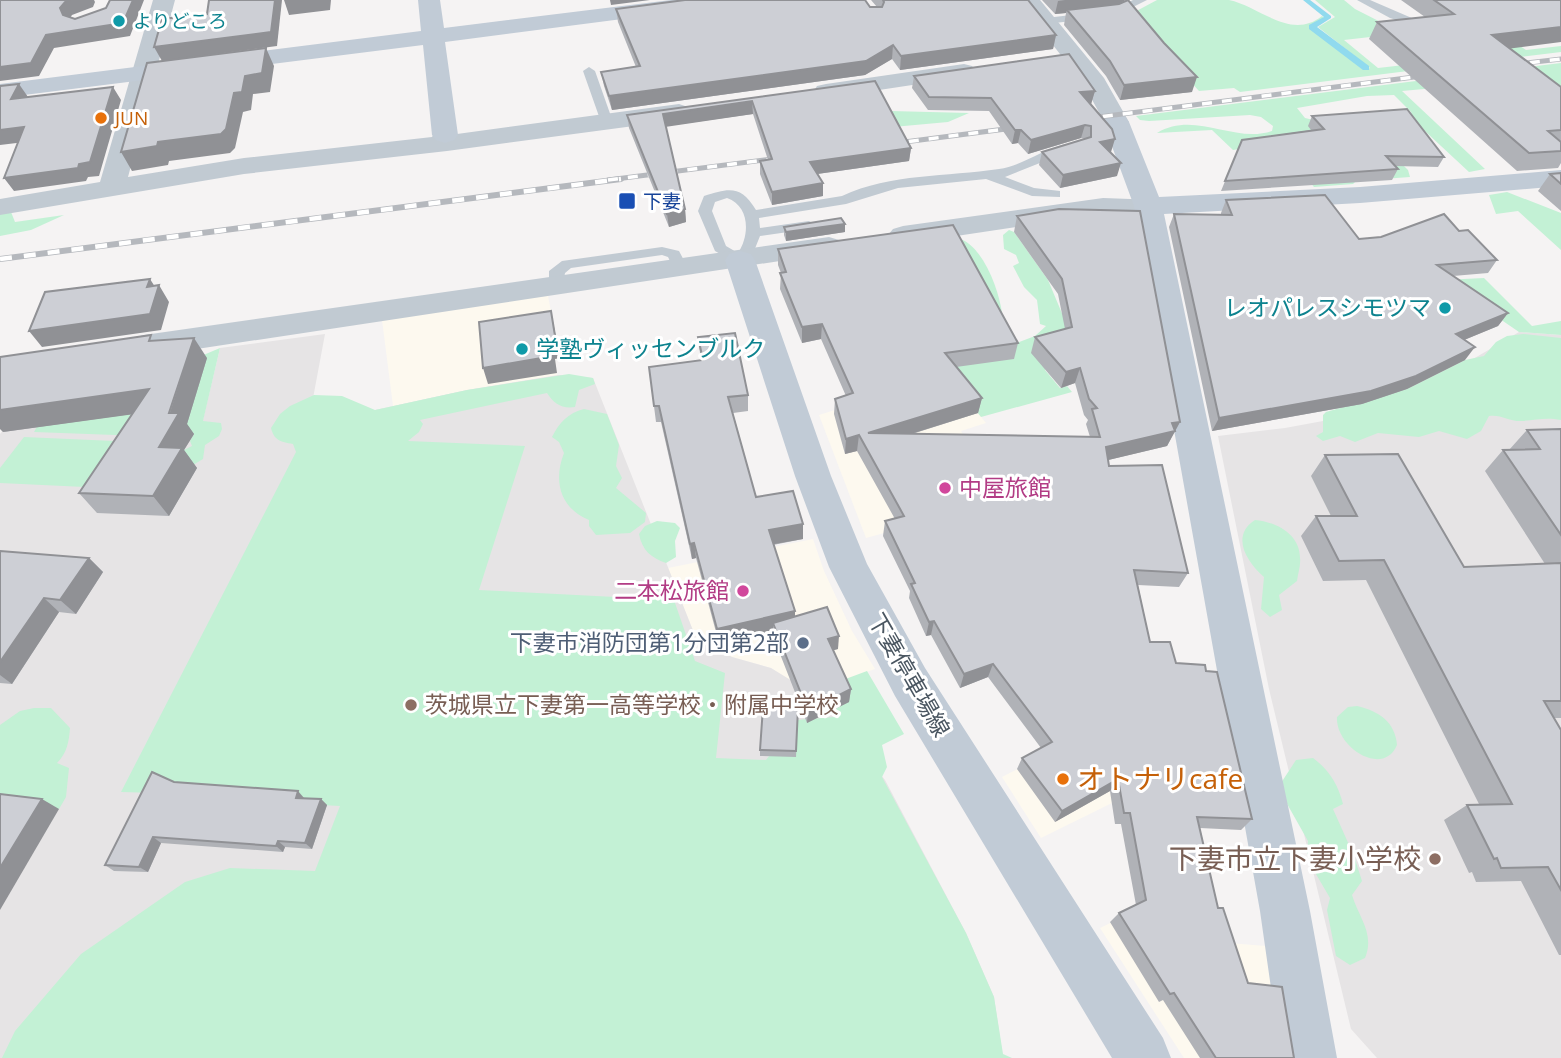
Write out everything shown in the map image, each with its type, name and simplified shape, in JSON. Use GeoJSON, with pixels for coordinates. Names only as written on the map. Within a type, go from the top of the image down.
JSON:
{"type":"FeatureCollection","features":[{"type":"Feature","properties":{"kind":"street"},"geometry":{"type":"LineString","coordinates":[[112,187],[163,0]]}},
{"type":"Feature","properties":{"kind":"street"},"geometry":{"type":"LineString","coordinates":[[429,0],[446,139]]}},
{"type":"Feature","properties":{"kind":"street"},"geometry":{"type":"LineString","coordinates":[[0,91],[433,37],[647,5],[723,0]]}},
{"type":"Feature","properties":{"kind":"street"},"geometry":{"type":"LineString","coordinates":[[1029,0],[1096,83],[1116,122],[1148,206],[1285,911],[1309,1058]]}},
{"type":"Feature","properties":{"kind":"street"},"geometry":{"type":"LineString","coordinates":[[1046,60],[1073,56]]}},
{"type":"Feature","properties":{"kind":"street"},"geometry":{"type":"LineString","coordinates":[[797,95],[992,67]]}},
{"type":"Feature","properties":{"kind":"street"},"geometry":{"type":"LineString","coordinates":[[0,208],[244,166],[702,108]]}},
{"type":"Feature","properties":{"kind":"street"},"geometry":{"type":"LineString","coordinates":[[108,351],[680,268],[747,246],[867,241],[1103,206],[1360,195],[1561,178]]}},
{"type":"Feature","properties":{"kind":"street","name":"下妻停車場線"},"geometry":{"type":"LineString","coordinates":[[747,246],[813,476],[849,566],[909,682],[1143,1058]]}},
{"type":"Feature","properties":{"kind":"lane"},"geometry":{"type":"LineString","coordinates":[[1046,21],[1115,13],[1142,0]]}},
{"type":"Feature","properties":{"kind":"lane"},"geometry":{"type":"LineString","coordinates":[[1362,0],[1394,16],[1422,25]]}},
{"type":"Feature","properties":{"kind":"lane"},"geometry":{"type":"LineString","coordinates":[[589,71],[607,122]]}},
{"type":"Feature","properties":{"kind":"lane"},"geometry":{"type":"LineString","coordinates":[[751,215],[828,203],[894,186],[988,175],[1020,168],[1039,156],[1082,145]]}},
{"type":"Feature","properties":{"kind":"lane"},"geometry":{"type":"LineString","coordinates":[[988,175],[1032,192],[1055,194]]}},
{"type":"Feature","properties":{"kind":"lane"},"geometry":{"type":"LineString","coordinates":[[747,246],[751,215],[741,196],[732,193],[712,196],[705,208],[720,248],[747,246],[833,219],[834,205],[828,203]]}},
{"type":"Feature","properties":{"kind":"shaded area"},"geometry":{"type":"Polygon","coordinates":[[[548,296],[560,358],[555,360],[557,375],[393,406],[381,312],[548,296]]]}},
{"type":"Feature","properties":{"kind":"shaded area","name":"下妻市立下妻小学校"},"geometry":{"type":"Polygon","coordinates":[[[1519,332],[1561,335],[1561,1058],[1377,1058],[1351,1029],[1269,689],[1218,436],[1285,428],[1388,409],[1519,332]]]}},
{"type":"Feature","properties":{"kind":"shaded area","name":"茨城県立下妻第一高等学校・附属中学校"},"geometry":{"type":"Polygon","coordinates":[[[325,334],[311,409],[366,412],[467,390],[559,375],[593,378],[696,638],[732,657],[771,668],[802,687],[839,720],[885,780],[966,933],[994,997],[1003,1058],[0,1058],[0,434],[9,423],[201,428],[220,348],[325,334]]]}},
{"type":"Feature","properties":{"kind":"shaded area"},"geometry":{"type":"Polygon","coordinates":[[[952,381],[986,423],[961,431],[1000,501],[866,538],[819,415],[914,385],[952,381]]]}},
{"type":"Feature","properties":{"kind":"shaded area"},"geometry":{"type":"Polygon","coordinates":[[[813,539],[824,571],[852,631],[875,669],[808,693],[771,668],[732,657],[696,638],[668,568],[813,539]]]}},
{"type":"Feature","properties":{"kind":"shaded area"},"geometry":{"type":"Polygon","coordinates":[[[1099,732],[1112,803],[1041,838],[1002,777],[1046,754],[1099,732]]]}},
{"type":"Feature","properties":{"kind":"shaded area"},"geometry":{"type":"Polygon","coordinates":[[[1137,910],[1203,941],[1266,946],[1286,1058],[1184,1058],[1100,928],[1137,910]]]}},
{"type":"Feature","properties":{"kind":"green space"},"geometry":{"type":"Polygon","coordinates":[[[1157,0],[1229,0],[1287,24],[1310,23],[1322,16],[1324,18],[1310,27],[1364,70],[1370,68],[1318,27],[1335,17],[1315,0],[1344,0],[1355,9],[1414,39],[1456,0],[1526,50],[1561,46],[1561,52],[1240,92],[1234,88],[1199,91],[1129,15],[1157,0]],[[1379,36],[1344,40],[1378,68],[1413,64],[1379,36]]]}},
{"type":"Feature","properties":{"kind":"green space"},"geometry":{"type":"Polygon","coordinates":[[[1561,63],[1561,113],[1435,88],[1402,91],[1485,169],[1469,172],[1413,120],[1411,112],[1394,95],[1367,96],[1297,108],[1305,118],[1331,124],[1402,164],[1410,177],[1356,181],[1353,184],[1314,187],[1288,157],[1263,145],[1233,150],[1212,130],[1157,133],[1186,125],[1243,134],[1272,131],[1273,126],[1261,117],[1250,115],[1149,121],[1140,120],[1136,116],[1561,63]]]}},
{"type":"Feature","properties":{"kind":"green space"},"geometry":{"type":"Polygon","coordinates":[[[851,110],[969,113],[948,122],[893,127],[851,110]]]}},
{"type":"Feature","properties":{"kind":"green space"},"geometry":{"type":"Polygon","coordinates":[[[1507,192],[1561,213],[1561,250],[1518,211],[1496,214],[1489,195],[1507,192]]]}},
{"type":"Feature","properties":{"kind":"green space"},"geometry":{"type":"Polygon","coordinates":[[[11,212],[15,222],[64,215],[31,230],[0,236],[0,214],[11,212]]]}},
{"type":"Feature","properties":{"kind":"green space"},"geometry":{"type":"Polygon","coordinates":[[[1009,230],[1014,232],[1048,280],[1066,323],[1071,324],[1045,370],[1060,388],[1067,386],[1072,392],[981,417],[952,381],[951,368],[1035,336],[1046,326],[1040,324],[1037,300],[1024,287],[1013,266],[1019,263],[1016,255],[1004,249],[1003,235],[1009,230]]]}},
{"type":"Feature","properties":{"kind":"green space"},"geometry":{"type":"Polygon","coordinates":[[[957,238],[974,249],[988,269],[1002,313],[983,318],[957,238]]]}},
{"type":"Feature","properties":{"kind":"green space"},"geometry":{"type":"Polygon","coordinates":[[[1484,278],[1532,326],[1561,321],[1561,335],[1519,332],[1443,280],[1484,278]]]}},
{"type":"Feature","properties":{"kind":"green space"},"geometry":{"type":"Polygon","coordinates":[[[1523,334],[1561,338],[1561,420],[1518,421],[1489,416],[1481,431],[1467,439],[1439,431],[1419,437],[1378,433],[1355,442],[1340,436],[1323,441],[1316,436],[1323,432],[1323,415],[1326,412],[1407,389],[1465,360],[1484,356],[1496,342],[1507,336],[1523,334]]]}},
{"type":"Feature","properties":{"kind":"green space"},"geometry":{"type":"Polygon","coordinates":[[[220,348],[203,421],[221,423],[222,429],[219,436],[205,445],[203,459],[188,468],[174,467],[184,450],[192,446],[190,441],[194,434],[142,436],[34,432],[38,425],[220,348]]]}},
{"type":"Feature","properties":{"kind":"green space","name":"茨城県立下妻第一高等学校・附属中学校"},"geometry":{"type":"Polygon","coordinates":[[[569,374],[593,378],[595,384],[579,390],[575,407],[559,405],[547,393],[420,420],[423,424],[419,432],[408,441],[525,446],[479,590],[674,600],[695,661],[725,673],[716,758],[766,760],[797,720],[835,717],[808,693],[867,671],[904,734],[882,745],[887,767],[882,777],[966,933],[994,997],[1003,1054],[1012,1058],[2,1058],[15,1031],[81,954],[185,882],[230,868],[315,871],[340,806],[302,804],[304,797],[121,792],[296,452],[293,444],[278,440],[272,432],[271,428],[280,414],[290,406],[314,395],[342,396],[375,410],[467,390],[569,374]]]}},
{"type":"Feature","properties":{"kind":"green space"},"geometry":{"type":"Polygon","coordinates":[[[584,409],[607,414],[619,445],[616,466],[622,478],[616,488],[646,513],[645,522],[630,533],[596,535],[589,526],[589,520],[579,515],[565,501],[559,483],[564,453],[559,442],[552,437],[565,419],[584,409]]]}},
{"type":"Feature","properties":{"kind":"green space"},"geometry":{"type":"Polygon","coordinates":[[[24,437],[137,442],[106,488],[0,483],[0,468],[24,437]]]}},
{"type":"Feature","properties":{"kind":"green space"},"geometry":{"type":"Polygon","coordinates":[[[1255,520],[1271,523],[1285,531],[1296,542],[1299,550],[1297,581],[1279,595],[1282,610],[1270,617],[1261,609],[1264,577],[1247,557],[1242,541],[1243,534],[1255,520]]]}},
{"type":"Feature","properties":{"kind":"green space"},"geometry":{"type":"Polygon","coordinates":[[[657,521],[675,523],[680,528],[675,541],[676,557],[666,563],[648,553],[639,534],[645,526],[657,521]]]}},
{"type":"Feature","properties":{"kind":"green space"},"geometry":{"type":"Polygon","coordinates":[[[1357,706],[1379,714],[1389,724],[1397,745],[1390,755],[1371,759],[1351,748],[1344,739],[1338,728],[1337,717],[1348,707],[1357,706]]]}},
{"type":"Feature","properties":{"kind":"green space"},"geometry":{"type":"Polygon","coordinates":[[[51,708],[70,728],[67,747],[57,763],[69,768],[66,797],[59,809],[0,803],[0,725],[20,711],[51,708]]]}},
{"type":"Feature","properties":{"kind":"green space"},"geometry":{"type":"Polygon","coordinates":[[[1313,758],[1324,767],[1338,790],[1343,804],[1333,809],[1362,881],[1352,895],[1365,926],[1368,949],[1365,958],[1350,965],[1336,956],[1327,910],[1330,898],[1313,869],[1307,852],[1308,841],[1286,802],[1281,783],[1296,760],[1313,758]]]}},
{"type":"Feature","properties":{"kind":"building"},"geometry":{"type":"Polygon","coordinates":[[[0,0],[70,0],[60,8],[63,15],[75,19],[106,8],[110,0],[133,0],[123,23],[46,35],[31,63],[0,67],[0,0]]]}},
{"type":"Feature","properties":{"kind":"building"},"geometry":{"type":"Polygon","coordinates":[[[209,0],[275,0],[271,32],[154,47],[162,19],[207,14],[209,0]]]}},
{"type":"Feature","properties":{"kind":"building"},"geometry":{"type":"Polygon","coordinates":[[[685,0],[865,0],[870,7],[882,7],[883,0],[1028,0],[1056,35],[901,56],[893,45],[866,61],[609,96],[601,72],[640,66],[616,9],[685,0]]]}},
{"type":"Feature","properties":{"kind":"building"},"geometry":{"type":"Polygon","coordinates":[[[1128,0],[1197,77],[1124,85],[1110,61],[1067,10],[1119,4],[1128,0]]]}},
{"type":"Feature","properties":{"kind":"building"},"geometry":{"type":"Polygon","coordinates":[[[1434,0],[1561,0],[1561,27],[1492,35],[1561,87],[1561,130],[1548,131],[1561,142],[1561,151],[1529,153],[1377,22],[1454,14],[1434,0]]]}},
{"type":"Feature","properties":{"kind":"building"},"geometry":{"type":"Polygon","coordinates":[[[266,48],[262,73],[245,76],[242,92],[234,93],[226,129],[221,134],[158,142],[157,146],[121,152],[147,63],[266,48]]]}},
{"type":"Feature","properties":{"kind":"building"},"geometry":{"type":"Polygon","coordinates":[[[1069,54],[1095,91],[1080,92],[1112,129],[1115,139],[1100,142],[1121,163],[1063,175],[1042,152],[1091,137],[1091,126],[1085,125],[1031,140],[1021,130],[1015,130],[991,98],[929,97],[914,76],[1069,54]]]}},
{"type":"Feature","properties":{"kind":"building"},"geometry":{"type":"Polygon","coordinates":[[[875,81],[911,148],[810,162],[823,183],[772,192],[760,161],[772,159],[752,101],[663,114],[685,209],[667,214],[627,115],[875,81]]]}},
{"type":"Feature","properties":{"kind":"building"},"geometry":{"type":"Polygon","coordinates":[[[19,84],[11,99],[113,87],[90,162],[79,164],[78,168],[4,178],[24,127],[0,130],[0,86],[19,84]]]}},
{"type":"Feature","properties":{"kind":"building"},"geometry":{"type":"Polygon","coordinates":[[[1407,109],[1444,157],[1386,156],[1398,169],[1225,181],[1242,140],[1324,129],[1312,116],[1407,109]]]}},
{"type":"Feature","properties":{"kind":"building"},"geometry":{"type":"Polygon","coordinates":[[[1561,173],[1561,184],[1550,174],[1561,173]]]}},
{"type":"Feature","properties":{"kind":"building"},"geometry":{"type":"Polygon","coordinates":[[[1325,195],[1359,239],[1381,237],[1444,214],[1459,231],[1468,230],[1497,260],[1437,265],[1508,313],[1456,334],[1475,347],[1416,376],[1371,391],[1219,418],[1174,214],[1232,215],[1226,200],[1325,195]]]}},
{"type":"Feature","properties":{"kind":"building"},"geometry":{"type":"Polygon","coordinates":[[[1059,209],[1140,211],[1180,422],[1172,423],[1175,431],[1106,447],[1109,466],[1162,465],[1188,573],[1134,570],[1150,642],[1170,642],[1176,663],[1205,665],[1206,671],[1217,672],[1252,819],[1197,817],[1218,908],[1223,908],[1248,983],[1282,987],[1294,1058],[1216,1058],[1174,993],[1170,994],[1119,913],[1146,900],[1130,813],[1124,813],[1118,779],[1062,811],[1022,758],[1052,742],[993,664],[964,674],[934,621],[929,622],[911,584],[915,583],[885,521],[904,516],[859,435],[846,439],[835,399],[853,393],[822,324],[802,327],[780,273],[786,272],[778,249],[953,225],[1018,343],[945,353],[982,398],[868,433],[1100,437],[1092,409],[1097,408],[1089,399],[1080,368],[1066,372],[1035,337],[1072,327],[1062,279],[1017,216],[1059,209]]]}},
{"type":"Feature","properties":{"kind":"building"},"geometry":{"type":"Polygon","coordinates":[[[841,218],[845,224],[786,232],[784,227],[841,218]]]}},
{"type":"Feature","properties":{"kind":"building"},"geometry":{"type":"Polygon","coordinates":[[[150,279],[147,287],[159,285],[150,314],[29,331],[45,292],[150,279]]]}},
{"type":"Feature","properties":{"kind":"building","name":"学塾ヴィッセンブルク"},"geometry":{"type":"Polygon","coordinates":[[[551,311],[556,342],[551,343],[553,356],[483,368],[479,322],[551,311]]]}},
{"type":"Feature","properties":{"kind":"building"},"geometry":{"type":"Polygon","coordinates":[[[735,333],[748,395],[728,397],[756,497],[793,491],[803,524],[769,530],[795,611],[717,629],[694,543],[690,544],[659,406],[654,406],[649,367],[703,360],[698,337],[735,333]]]}},
{"type":"Feature","properties":{"kind":"building"},"geometry":{"type":"Polygon","coordinates":[[[151,335],[149,341],[194,338],[169,413],[179,413],[159,447],[182,448],[153,496],[79,493],[149,389],[0,410],[0,357],[151,335]]]}},
{"type":"Feature","properties":{"kind":"building"},"geometry":{"type":"Polygon","coordinates":[[[1561,429],[1561,535],[1503,450],[1540,449],[1527,430],[1561,429]]]}},
{"type":"Feature","properties":{"kind":"building"},"geometry":{"type":"Polygon","coordinates":[[[1398,454],[1464,567],[1561,563],[1561,701],[1544,701],[1561,730],[1561,890],[1548,867],[1501,868],[1497,858],[1494,859],[1467,805],[1512,804],[1384,560],[1339,561],[1316,516],[1357,516],[1325,455],[1398,454]]]}},
{"type":"Feature","properties":{"kind":"building"},"geometry":{"type":"Polygon","coordinates":[[[0,551],[89,558],[60,600],[44,598],[0,662],[0,551]]]}},
{"type":"Feature","properties":{"kind":"building"},"geometry":{"type":"Polygon","coordinates":[[[827,607],[839,636],[828,639],[851,689],[808,711],[773,623],[827,607]]]}},
{"type":"Feature","properties":{"kind":"building"},"geometry":{"type":"Polygon","coordinates":[[[763,707],[798,708],[796,751],[760,750],[763,707]]]}},
{"type":"Feature","properties":{"kind":"building"},"geometry":{"type":"Polygon","coordinates":[[[152,772],[174,782],[298,791],[296,798],[321,799],[305,843],[278,841],[276,846],[153,837],[139,867],[105,865],[152,772]]]}},
{"type":"Feature","properties":{"kind":"building"},"geometry":{"type":"Polygon","coordinates":[[[0,794],[42,799],[0,868],[0,794]]]}},
{"type":"Feature","properties":{"kind":"waterway"},"geometry":{"type":"LineString","coordinates":[[1306,0],[1329,17],[1312,27],[1366,68]]}},
{"type":"Feature","properties":{"kind":"railway"},"geometry":{"type":"LineString","coordinates":[[1510,65],[1561,59]]}},
{"type":"Feature","properties":{"kind":"railway"},"geometry":{"type":"LineString","coordinates":[[1083,119],[1430,75]]}},
{"type":"Feature","properties":{"kind":"railway"},"geometry":{"type":"LineString","coordinates":[[889,144],[1021,127]]}},
{"type":"Feature","properties":{"kind":"railway"},"geometry":{"type":"LineString","coordinates":[[608,180],[788,157]]}},
{"type":"Feature","properties":{"kind":"railway"},"geometry":{"type":"LineString","coordinates":[[0,259],[621,179]]}},
{"type":"Feature","properties":{"kind":"place","name":"よりどころ"},"geometry":{"type":"Point","coordinates":[119,21]}},
{"type":"Feature","properties":{"kind":"place","name":"JUN"},"geometry":{"type":"Point","coordinates":[101,118]}},
{"type":"Feature","properties":{"kind":"place","name":"下妻"},"geometry":{"type":"Point","coordinates":[627,201]}},
{"type":"Feature","properties":{"kind":"place","name":"レオパレスシモツマ"},"geometry":{"type":"Point","coordinates":[1445,308]}},
{"type":"Feature","properties":{"kind":"place","name":"学塾ヴィッセンブルク"},"geometry":{"type":"Point","coordinates":[522,349]}},
{"type":"Feature","properties":{"kind":"place","name":"中屋旅館"},"geometry":{"type":"Point","coordinates":[945,488]}},
{"type":"Feature","properties":{"kind":"place","name":"二本松旅館"},"geometry":{"type":"Point","coordinates":[743,591]}},
{"type":"Feature","properties":{"kind":"place","name":"下妻市消防団第1分団第2部"},"geometry":{"type":"Point","coordinates":[803,643]}},
{"type":"Feature","properties":{"kind":"place","name":"茨城県立下妻第一高等学校・附属中学校"},"geometry":{"type":"Point","coordinates":[411,705]}},
{"type":"Feature","properties":{"kind":"place","name":"オトナリcafe"},"geometry":{"type":"Point","coordinates":[1063,779]}},
{"type":"Feature","properties":{"kind":"place","name":"下妻市立下妻小学校"},"geometry":{"type":"Point","coordinates":[1435,859]}}]}
